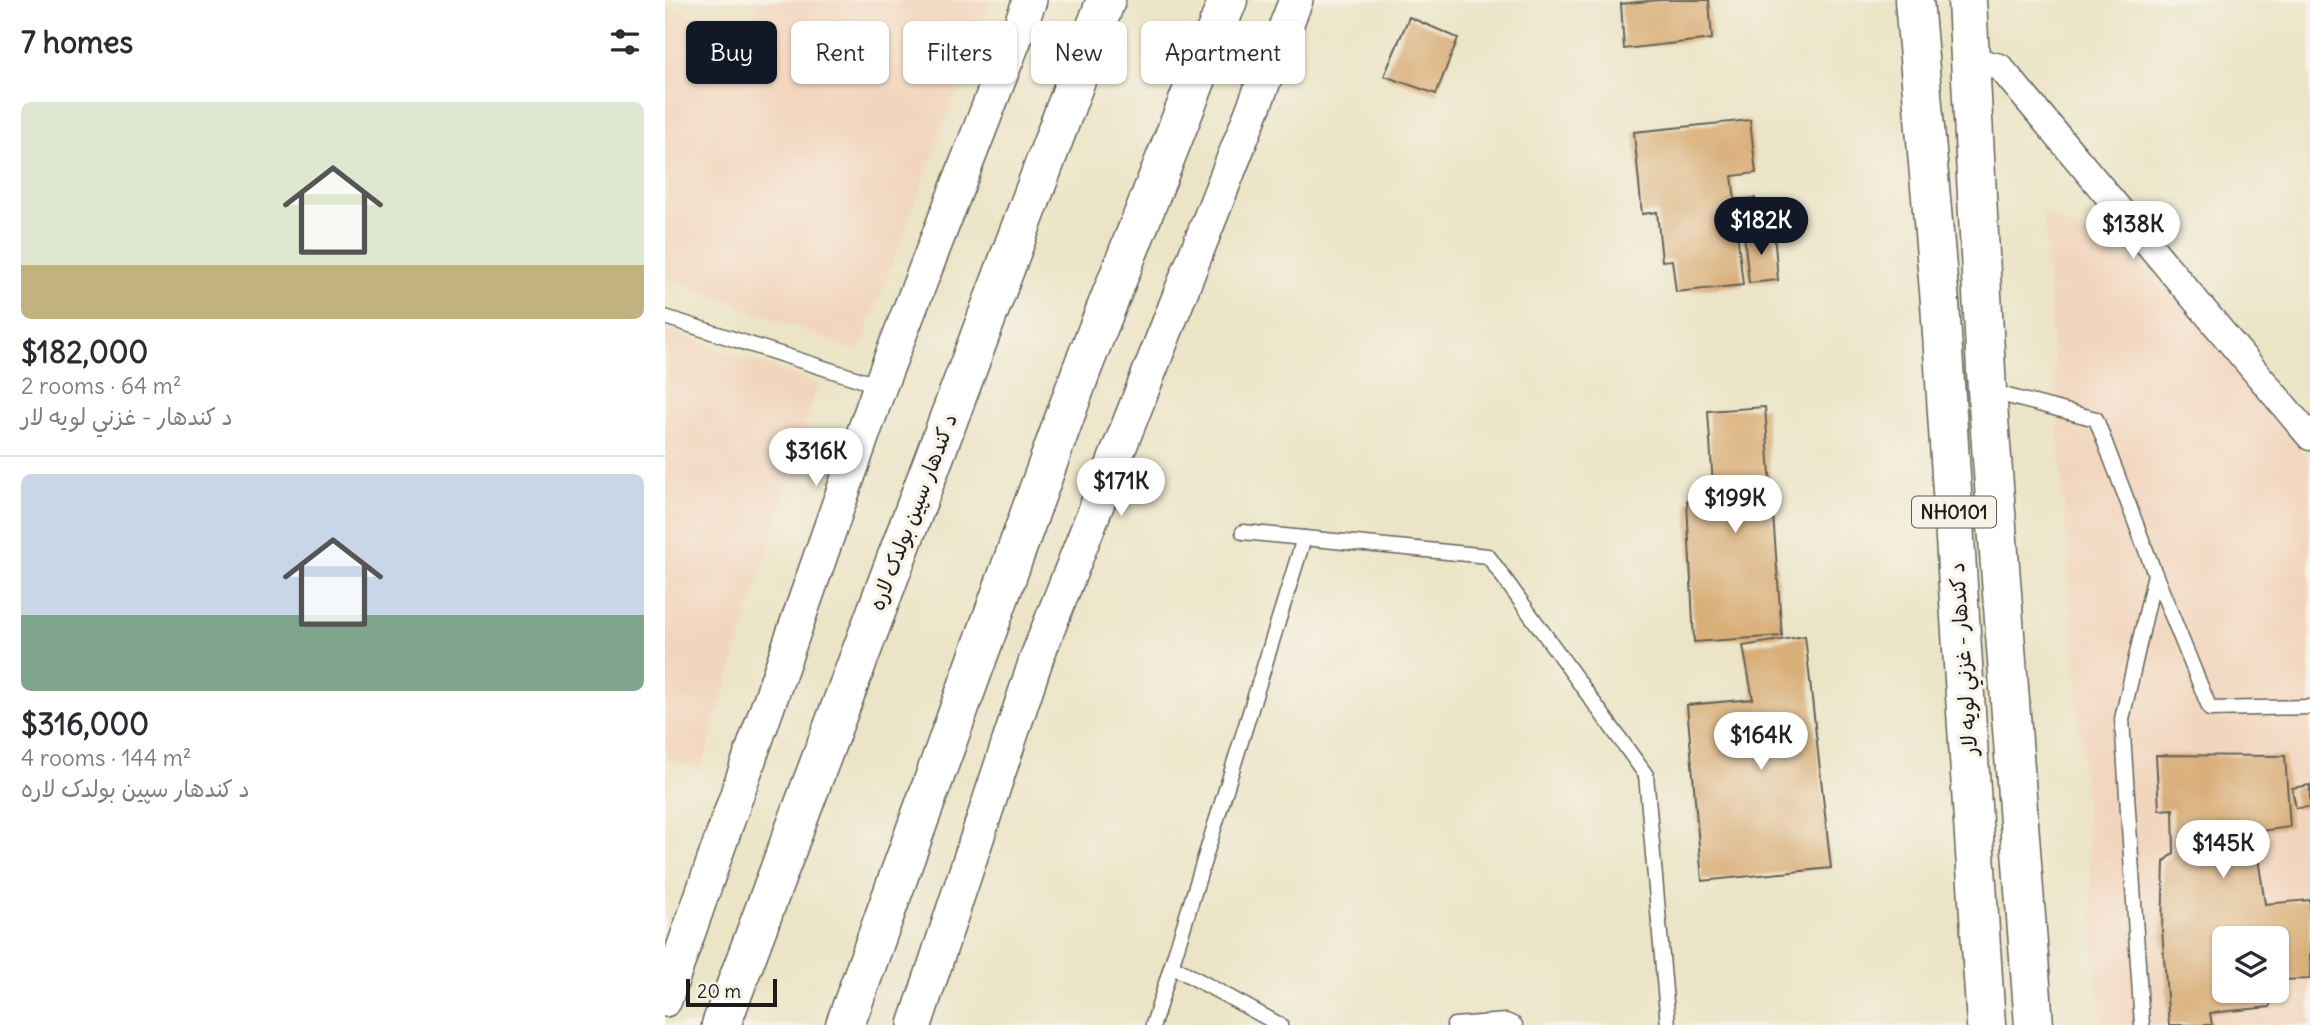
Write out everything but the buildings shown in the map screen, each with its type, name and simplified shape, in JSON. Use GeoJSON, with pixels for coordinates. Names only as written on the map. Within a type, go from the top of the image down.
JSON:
{"type":"FeatureCollection","features":[{"type":"Feature","properties":{"kind":"highway","name":"د کندهار سپین بولدک لاره"},"geometry":{"type":"LineString","coordinates":[[720,1025],[1106,0]]}},
{"type":"Feature","properties":{"kind":"highway"},"geometry":{"type":"LineString","coordinates":[[845,1025],[1082,369],[1228,0]]}},
{"type":"Feature","properties":{"kind":"highway","name":"د کندهار - غزني لويه لار"},"geometry":{"type":"LineString","coordinates":[[1914,0],[1940,303],[1986,1025]]}},
{"type":"Feature","properties":{"kind":"highway","name":"د کندهار - غزني لويه لار"},"geometry":{"type":"LineString","coordinates":[[1967,0],[1987,391],[2034,1025]]}},
{"type":"Feature","properties":{"kind":"street"},"geometry":{"type":"LineString","coordinates":[[665,1000],[880,386],[1030,0]]}},
{"type":"Feature","properties":{"kind":"street"},"geometry":{"type":"LineString","coordinates":[[915,1025],[1037,657],[1296,0]]}},
{"type":"Feature","properties":{"kind":"street"},"geometry":{"type":"LineString","coordinates":[[1970,60],[2000,67],[2310,437]]}},
{"type":"Feature","properties":{"kind":"lane"},"geometry":{"type":"LineString","coordinates":[[665,317],[880,386]]}},
{"type":"Feature","properties":{"kind":"lane"},"geometry":{"type":"LineString","coordinates":[[1987,391],[2096,419],[2210,709],[2310,706]]}},
{"type":"Feature","properties":{"kind":"lane"},"geometry":{"type":"LineString","coordinates":[[1243,533],[1488,556],[1646,775],[1668,1025]]}},
{"type":"Feature","properties":{"kind":"lane"},"geometry":{"type":"LineString","coordinates":[[1153,1025],[1304,538]]}},
{"type":"Feature","properties":{"kind":"lane"},"geometry":{"type":"LineString","coordinates":[[2142,1025],[2122,719],[2155,574]]}},
{"type":"Feature","properties":{"kind":"lane"},"geometry":{"type":"LineString","coordinates":[[1172,966],[1280,1025]]}},
{"type":"Feature","properties":{"kind":"lane"},"geometry":{"type":"LineString","coordinates":[[1454,1025],[1507,1021],[1515,1025]]}},
{"type":"Feature","properties":{"kind":"shaded area"},"geometry":{"type":"Polygon","coordinates":[[[760,0],[991,0],[983,21],[903,21],[903,84],[960,84],[859,352],[665,276],[665,6],[708,21],[686,21],[686,84],[777,84],[777,21],[753,21],[760,0]]]}},
{"type":"Feature","properties":{"kind":"shaded area"},"geometry":{"type":"Polygon","coordinates":[[[2043,211],[2166,283],[2310,460],[2310,1025],[2101,1025],[2043,211]]]}},
{"type":"Feature","properties":{"kind":"shaded area"},"geometry":{"type":"Polygon","coordinates":[[[665,330],[818,384],[701,770],[665,759],[665,330]]]}}]}
